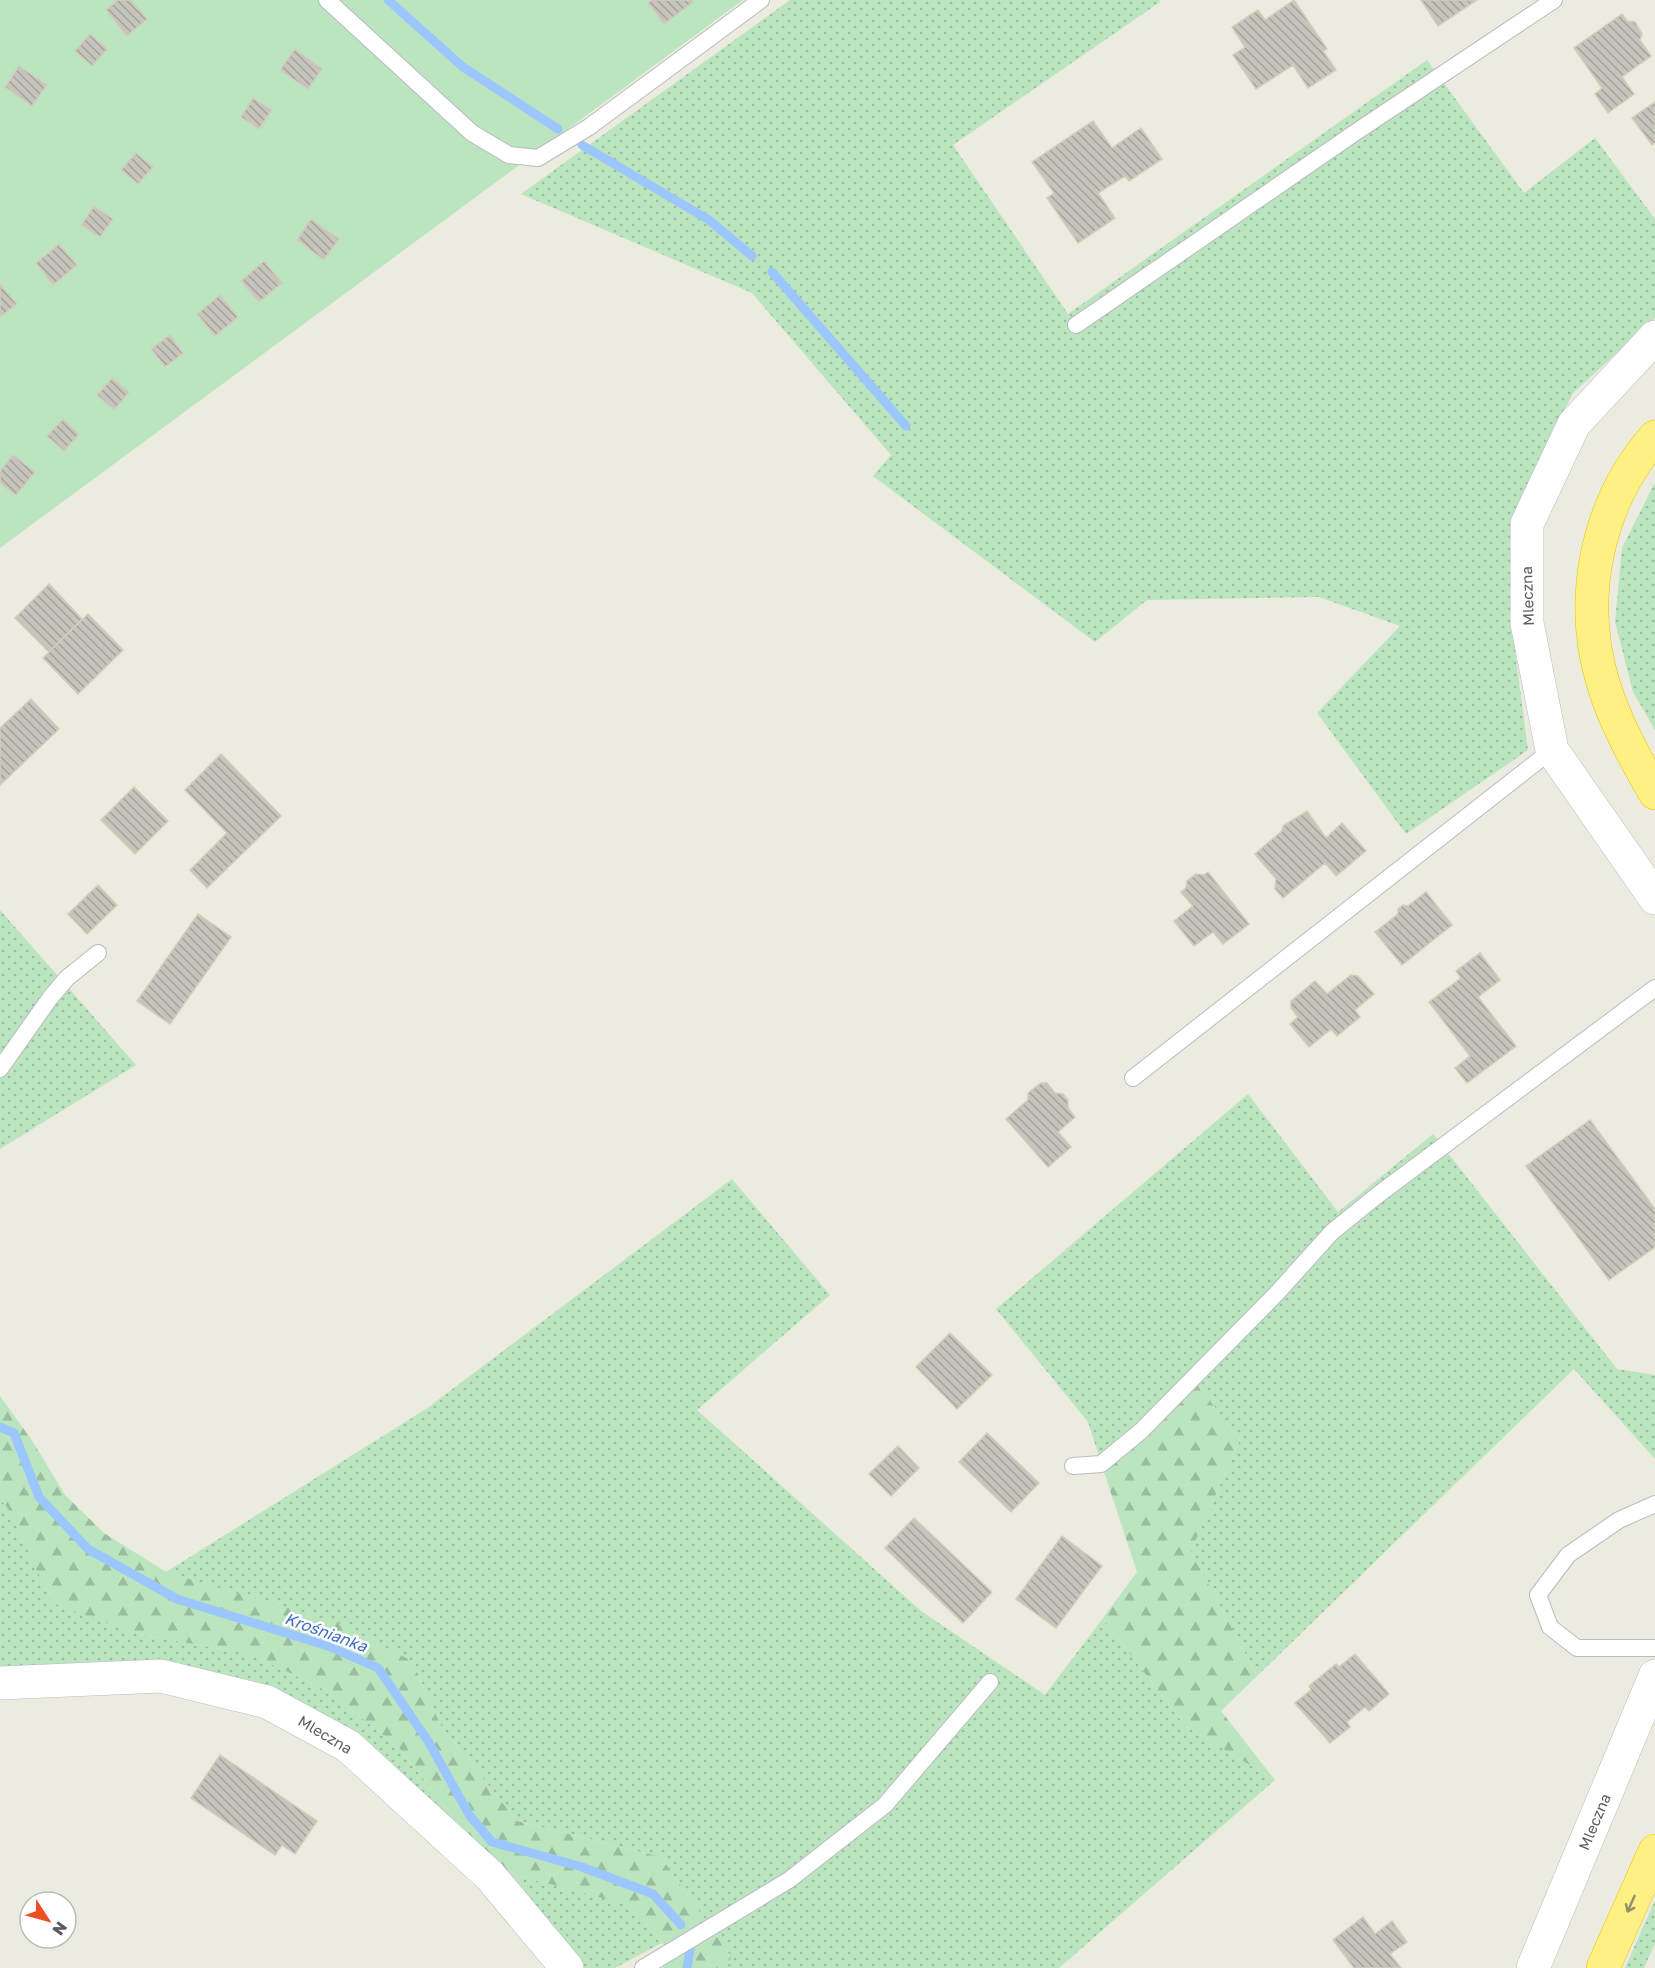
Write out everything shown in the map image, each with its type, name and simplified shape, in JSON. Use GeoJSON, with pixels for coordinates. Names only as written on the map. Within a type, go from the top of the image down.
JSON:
{"type":"FeatureCollection","features":[{"type":"Feature","properties":{"kind":"highway"},"geometry":{"type":"LineString","coordinates":[[1655,437],[1625,477],[1600,539],[1594,568],[1592,626],[1604,687],[1655,793]]}},
{"type":"Feature","properties":{"kind":"highway"},"geometry":{"type":"LineString","coordinates":[[1615,712],[1639,748],[1655,766]]}},
{"type":"Feature","properties":{"kind":"highway"},"geometry":{"type":"LineString","coordinates":[[1603,1968],[1655,1851]]}},
{"type":"Feature","properties":{"kind":"street","name":"Mleczna"},"geometry":{"type":"LineString","coordinates":[[1655,338],[1574,424],[1527,524],[1527,623],[1552,750],[1655,898]]}},
{"type":"Feature","properties":{"kind":"street","name":"Mleczna"},"geometry":{"type":"LineString","coordinates":[[0,1683],[161,1676],[267,1702],[348,1746],[490,1876],[567,1968]]}},
{"type":"Feature","properties":{"kind":"street","name":"Mleczna"},"geometry":{"type":"LineString","coordinates":[[1533,1968],[1655,1676]]}},
{"type":"Feature","properties":{"kind":"lane"},"geometry":{"type":"LineString","coordinates":[[327,0],[472,133],[509,155],[538,158],[589,127],[760,0]]}},
{"type":"Feature","properties":{"kind":"lane"},"geometry":{"type":"LineString","coordinates":[[1076,325],[1353,134],[1554,0]]}},
{"type":"Feature","properties":{"kind":"lane"},"geometry":{"type":"LineString","coordinates":[[1133,1078],[1552,750]]}},
{"type":"Feature","properties":{"kind":"lane"},"geometry":{"type":"LineString","coordinates":[[0,1070],[50,998],[67,978],[98,953]]}},
{"type":"Feature","properties":{"kind":"lane"},"geometry":{"type":"LineString","coordinates":[[1073,1466],[1101,1464],[1141,1431],[1277,1293],[1332,1232],[1378,1194],[1655,988]]}},
{"type":"Feature","properties":{"kind":"lane"},"geometry":{"type":"LineString","coordinates":[[1655,1504],[1619,1520],[1568,1556],[1538,1595],[1550,1627],[1578,1648],[1655,1648]]}},
{"type":"Feature","properties":{"kind":"lane"},"geometry":{"type":"LineString","coordinates":[[643,1968],[789,1880],[885,1804],[990,1682]]}},
{"type":"Feature","properties":{"kind":"green space"},"geometry":{"type":"Polygon","coordinates":[[[0,0],[743,0],[0,548],[0,0]]]}},
{"type":"Feature","properties":{"kind":"green space"},"geometry":{"type":"Polygon","coordinates":[[[790,0],[1159,0],[1160,2],[953,145],[1068,314],[1427,60],[1524,193],[1595,138],[1655,219],[1655,318],[1573,393],[1512,519],[1514,643],[1528,750],[1406,834],[1317,713],[1400,626],[1319,597],[1147,600],[1095,642],[873,476],[891,455],[752,293],[521,194],[790,0]]]}},
{"type":"Feature","properties":{"kind":"green space"},"geometry":{"type":"Polygon","coordinates":[[[1655,482],[1655,730],[1633,692],[1615,622],[1622,548],[1655,482]]]}},
{"type":"Feature","properties":{"kind":"green space"},"geometry":{"type":"Polygon","coordinates":[[[0,910],[136,1065],[0,1149],[0,910]]]}},
{"type":"Feature","properties":{"kind":"green space"},"geometry":{"type":"Polygon","coordinates":[[[1248,1094],[1338,1212],[1433,1134],[1617,1369],[1655,1375],[1655,1459],[1574,1369],[1257,1676],[1191,1551],[1240,1440],[1198,1385],[1104,1472],[1088,1422],[996,1309],[1248,1094]]]}},
{"type":"Feature","properties":{"kind":"green space"},"geometry":{"type":"Polygon","coordinates":[[[732,1179],[830,1295],[697,1410],[921,1611],[1045,1695],[1103,1618],[1185,1726],[1275,1780],[1059,1968],[727,1968],[731,1957],[661,1857],[517,1821],[442,1728],[412,1661],[166,1572],[426,1409],[732,1179]]]}},
{"type":"Feature","properties":{"kind":"green space"},"geometry":{"type":"Polygon","coordinates":[[[1198,1385],[1240,1440],[1191,1551],[1257,1676],[1221,1711],[1275,1780],[1185,1726],[1103,1618],[1137,1572],[1104,1472],[1198,1385]]]}},
{"type":"Feature","properties":{"kind":"green space"},"geometry":{"type":"Polygon","coordinates":[[[0,1396],[33,1442],[65,1495],[104,1533],[166,1572],[339,1623],[412,1661],[442,1728],[517,1821],[661,1857],[731,1957],[727,1968],[663,1968],[667,1949],[633,1906],[504,1872],[474,1844],[400,1749],[331,1693],[253,1655],[134,1633],[52,1603],[9,1510],[0,1498],[0,1396]]]}},
{"type":"Feature","properties":{"kind":"green space"},"geometry":{"type":"Polygon","coordinates":[[[0,1498],[9,1510],[134,1633],[253,1655],[331,1693],[400,1749],[474,1844],[504,1872],[634,1906],[662,1943],[615,1968],[582,1968],[293,1703],[0,1672],[0,1498]]]}},
{"type":"Feature","properties":{"kind":"green space"},"geometry":{"type":"Polygon","coordinates":[[[1655,1900],[1655,1943],[1644,1968],[1625,1968],[1655,1900]]]}},
{"type":"Feature","properties":{"kind":"building"},"geometry":{"type":"Polygon","coordinates":[[[118,0],[131,0],[147,19],[127,36],[106,10],[118,0]]]}},
{"type":"Feature","properties":{"kind":"building"},"geometry":{"type":"Polygon","coordinates":[[[652,0],[692,0],[693,2],[664,24],[648,3],[652,0]]]}},
{"type":"Feature","properties":{"kind":"building"},"geometry":{"type":"Polygon","coordinates":[[[1294,0],[1327,49],[1323,51],[1336,70],[1308,88],[1293,65],[1256,89],[1233,55],[1245,47],[1232,27],[1258,10],[1265,20],[1294,0]]]}},
{"type":"Feature","properties":{"kind":"building"},"geometry":{"type":"Polygon","coordinates":[[[1421,0],[1477,0],[1438,26],[1421,0]]]}},
{"type":"Feature","properties":{"kind":"building"},"geometry":{"type":"Polygon","coordinates":[[[1622,14],[1627,21],[1635,22],[1642,34],[1640,40],[1651,56],[1622,77],[1634,94],[1608,113],[1595,94],[1602,88],[1574,48],[1622,14]]]}},
{"type":"Feature","properties":{"kind":"building"},"geometry":{"type":"Polygon","coordinates":[[[90,34],[107,49],[92,66],[75,51],[90,34]]]}},
{"type":"Feature","properties":{"kind":"building"},"geometry":{"type":"Polygon","coordinates":[[[295,49],[322,69],[308,89],[280,70],[295,49]]]}},
{"type":"Feature","properties":{"kind":"building"},"geometry":{"type":"Polygon","coordinates":[[[19,66],[47,85],[32,106],[5,87],[19,66]]]}},
{"type":"Feature","properties":{"kind":"building"},"geometry":{"type":"Polygon","coordinates":[[[253,98],[272,110],[259,129],[241,117],[253,98]]]}},
{"type":"Feature","properties":{"kind":"building"},"geometry":{"type":"Polygon","coordinates":[[[1655,102],[1655,143],[1652,145],[1632,118],[1655,102]]]}},
{"type":"Feature","properties":{"kind":"building"},"geometry":{"type":"Polygon","coordinates":[[[1093,121],[1112,148],[1141,128],[1162,159],[1129,181],[1125,176],[1098,193],[1115,218],[1078,243],[1047,198],[1054,193],[1032,162],[1093,121]]]}},
{"type":"Feature","properties":{"kind":"building"},"geometry":{"type":"Polygon","coordinates":[[[136,153],[153,167],[138,184],[121,170],[136,153]]]}},
{"type":"Feature","properties":{"kind":"building"},"geometry":{"type":"Polygon","coordinates":[[[94,206],[113,219],[100,237],[81,225],[94,206]]]}},
{"type":"Feature","properties":{"kind":"building"},"geometry":{"type":"Polygon","coordinates":[[[311,219],[339,239],[324,260],[297,240],[311,219]]]}},
{"type":"Feature","properties":{"kind":"building"},"geometry":{"type":"Polygon","coordinates":[[[59,244],[77,265],[53,285],[36,263],[59,244]]]}},
{"type":"Feature","properties":{"kind":"building"},"geometry":{"type":"Polygon","coordinates":[[[264,261],[282,283],[259,302],[241,281],[264,261]]]}},
{"type":"Feature","properties":{"kind":"building"},"geometry":{"type":"Polygon","coordinates":[[[0,284],[17,304],[0,317],[0,284]]]}},
{"type":"Feature","properties":{"kind":"building"},"geometry":{"type":"Polygon","coordinates":[[[220,295],[238,317],[215,336],[197,314],[220,295]]]}},
{"type":"Feature","properties":{"kind":"building"},"geometry":{"type":"Polygon","coordinates":[[[170,335],[183,353],[165,367],[151,349],[170,335]]]}},
{"type":"Feature","properties":{"kind":"building"},"geometry":{"type":"Polygon","coordinates":[[[112,378],[129,392],[114,410],[97,395],[112,378]]]}},
{"type":"Feature","properties":{"kind":"building"},"geometry":{"type":"Polygon","coordinates":[[[63,419],[79,434],[64,451],[47,436],[63,419]]]}},
{"type":"Feature","properties":{"kind":"building"},"geometry":{"type":"Polygon","coordinates":[[[13,455],[35,472],[16,495],[0,483],[0,471],[13,455]]]}},
{"type":"Feature","properties":{"kind":"building"},"geometry":{"type":"Polygon","coordinates":[[[49,584],[82,619],[49,652],[15,618],[49,584]]]}},
{"type":"Feature","properties":{"kind":"building"},"geometry":{"type":"Polygon","coordinates":[[[88,614],[123,650],[78,694],[43,658],[88,614]]]}},
{"type":"Feature","properties":{"kind":"building"},"geometry":{"type":"Polygon","coordinates":[[[31,699],[59,729],[0,785],[0,728],[31,699]]]}},
{"type":"Feature","properties":{"kind":"building"},"geometry":{"type":"Polygon","coordinates":[[[221,754],[281,816],[207,888],[190,870],[227,833],[185,790],[221,754]]]}},
{"type":"Feature","properties":{"kind":"building"},"geometry":{"type":"Polygon","coordinates":[[[134,787],[168,821],[135,854],[101,820],[134,787]]]}},
{"type":"Feature","properties":{"kind":"building"},"geometry":{"type":"Polygon","coordinates":[[[1307,811],[1326,838],[1342,823],[1366,851],[1336,876],[1325,863],[1283,898],[1275,889],[1276,879],[1255,854],[1282,831],[1283,826],[1307,811]]]}},
{"type":"Feature","properties":{"kind":"building"},"geometry":{"type":"Polygon","coordinates":[[[1208,872],[1249,924],[1223,944],[1213,932],[1194,946],[1174,921],[1193,906],[1181,892],[1186,888],[1187,881],[1196,874],[1204,875],[1208,872]]]}},
{"type":"Feature","properties":{"kind":"building"},"geometry":{"type":"Polygon","coordinates":[[[98,885],[117,905],[87,934],[68,914],[98,885]]]}},
{"type":"Feature","properties":{"kind":"building"},"geometry":{"type":"Polygon","coordinates":[[[1426,892],[1452,925],[1402,965],[1375,932],[1398,914],[1398,909],[1403,905],[1408,906],[1426,892]]]}},
{"type":"Feature","properties":{"kind":"building"},"geometry":{"type":"Polygon","coordinates":[[[198,914],[231,937],[170,1024],[137,1001],[198,914]]]}},
{"type":"Feature","properties":{"kind":"building"},"geometry":{"type":"Polygon","coordinates":[[[1480,953],[1500,980],[1478,997],[1516,1046],[1467,1083],[1455,1068],[1470,1056],[1429,1002],[1461,978],[1456,971],[1480,953]]]}},
{"type":"Feature","properties":{"kind":"building"},"geometry":{"type":"Polygon","coordinates":[[[1351,975],[1358,976],[1374,994],[1355,1010],[1360,1017],[1337,1036],[1331,1029],[1309,1047],[1290,1024],[1298,1017],[1291,1008],[1291,1001],[1315,981],[1327,994],[1351,975]]]}},
{"type":"Feature","properties":{"kind":"building"},"geometry":{"type":"Polygon","coordinates":[[[1041,1083],[1047,1083],[1055,1093],[1063,1094],[1068,1100],[1068,1108],[1075,1117],[1058,1132],[1071,1147],[1048,1167],[1006,1119],[1028,1100],[1028,1093],[1041,1083]]]}},
{"type":"Feature","properties":{"kind":"building"},"geometry":{"type":"Polygon","coordinates":[[[1590,1120],[1655,1209],[1655,1247],[1609,1280],[1526,1166],[1590,1120]]]}},
{"type":"Feature","properties":{"kind":"building"},"geometry":{"type":"Polygon","coordinates":[[[950,1333],[992,1375],[957,1409],[916,1367],[950,1333]]]}},
{"type":"Feature","properties":{"kind":"building"},"geometry":{"type":"Polygon","coordinates":[[[987,1433],[1039,1483],[1011,1512],[959,1462],[987,1433]]]}},
{"type":"Feature","properties":{"kind":"building"},"geometry":{"type":"Polygon","coordinates":[[[898,1446],[919,1468],[891,1496],[869,1474],[898,1446]]]}},
{"type":"Feature","properties":{"kind":"building"},"geometry":{"type":"Polygon","coordinates":[[[914,1518],[992,1592],[963,1623],[885,1548],[914,1518]]]}},
{"type":"Feature","properties":{"kind":"building"},"geometry":{"type":"Polygon","coordinates":[[[1062,1536],[1102,1566],[1056,1628],[1016,1599],[1062,1536]]]}},
{"type":"Feature","properties":{"kind":"building"},"geometry":{"type":"Polygon","coordinates":[[[1355,1654],[1389,1694],[1369,1711],[1365,1707],[1347,1722],[1350,1727],[1330,1743],[1295,1703],[1311,1690],[1309,1686],[1336,1664],[1339,1667],[1355,1654]]]}},
{"type":"Feature","properties":{"kind":"building"},"geometry":{"type":"Polygon","coordinates":[[[220,1755],[317,1821],[295,1854],[282,1845],[275,1855],[191,1798],[220,1755]]]}},
{"type":"Feature","properties":{"kind":"building"},"geometry":{"type":"Polygon","coordinates":[[[1363,1917],[1375,1934],[1392,1921],[1407,1942],[1390,1954],[1401,1968],[1354,1968],[1333,1940],[1363,1917]]]}},
{"type":"Feature","properties":{"kind":"waterway"},"geometry":{"type":"LineString","coordinates":[[388,0],[463,67],[558,129]]}},
{"type":"Feature","properties":{"kind":"waterway"},"geometry":{"type":"LineString","coordinates":[[582,145],[709,220],[752,256]]}},
{"type":"Feature","properties":{"kind":"waterway"},"geometry":{"type":"LineString","coordinates":[[772,272],[906,426]]}},
{"type":"Feature","properties":{"kind":"waterway","name":"Krośnianka"},"geometry":{"type":"LineString","coordinates":[[0,1427],[14,1433],[39,1497],[88,1549],[177,1599],[328,1646],[378,1668],[428,1741],[470,1816],[492,1842],[582,1867],[653,1894],[681,1925]]}},
{"type":"Feature","properties":{"kind":"waterway","name":"Krośnianka"},"geometry":{"type":"LineString","coordinates":[[687,1968],[690,1950]]}}]}
